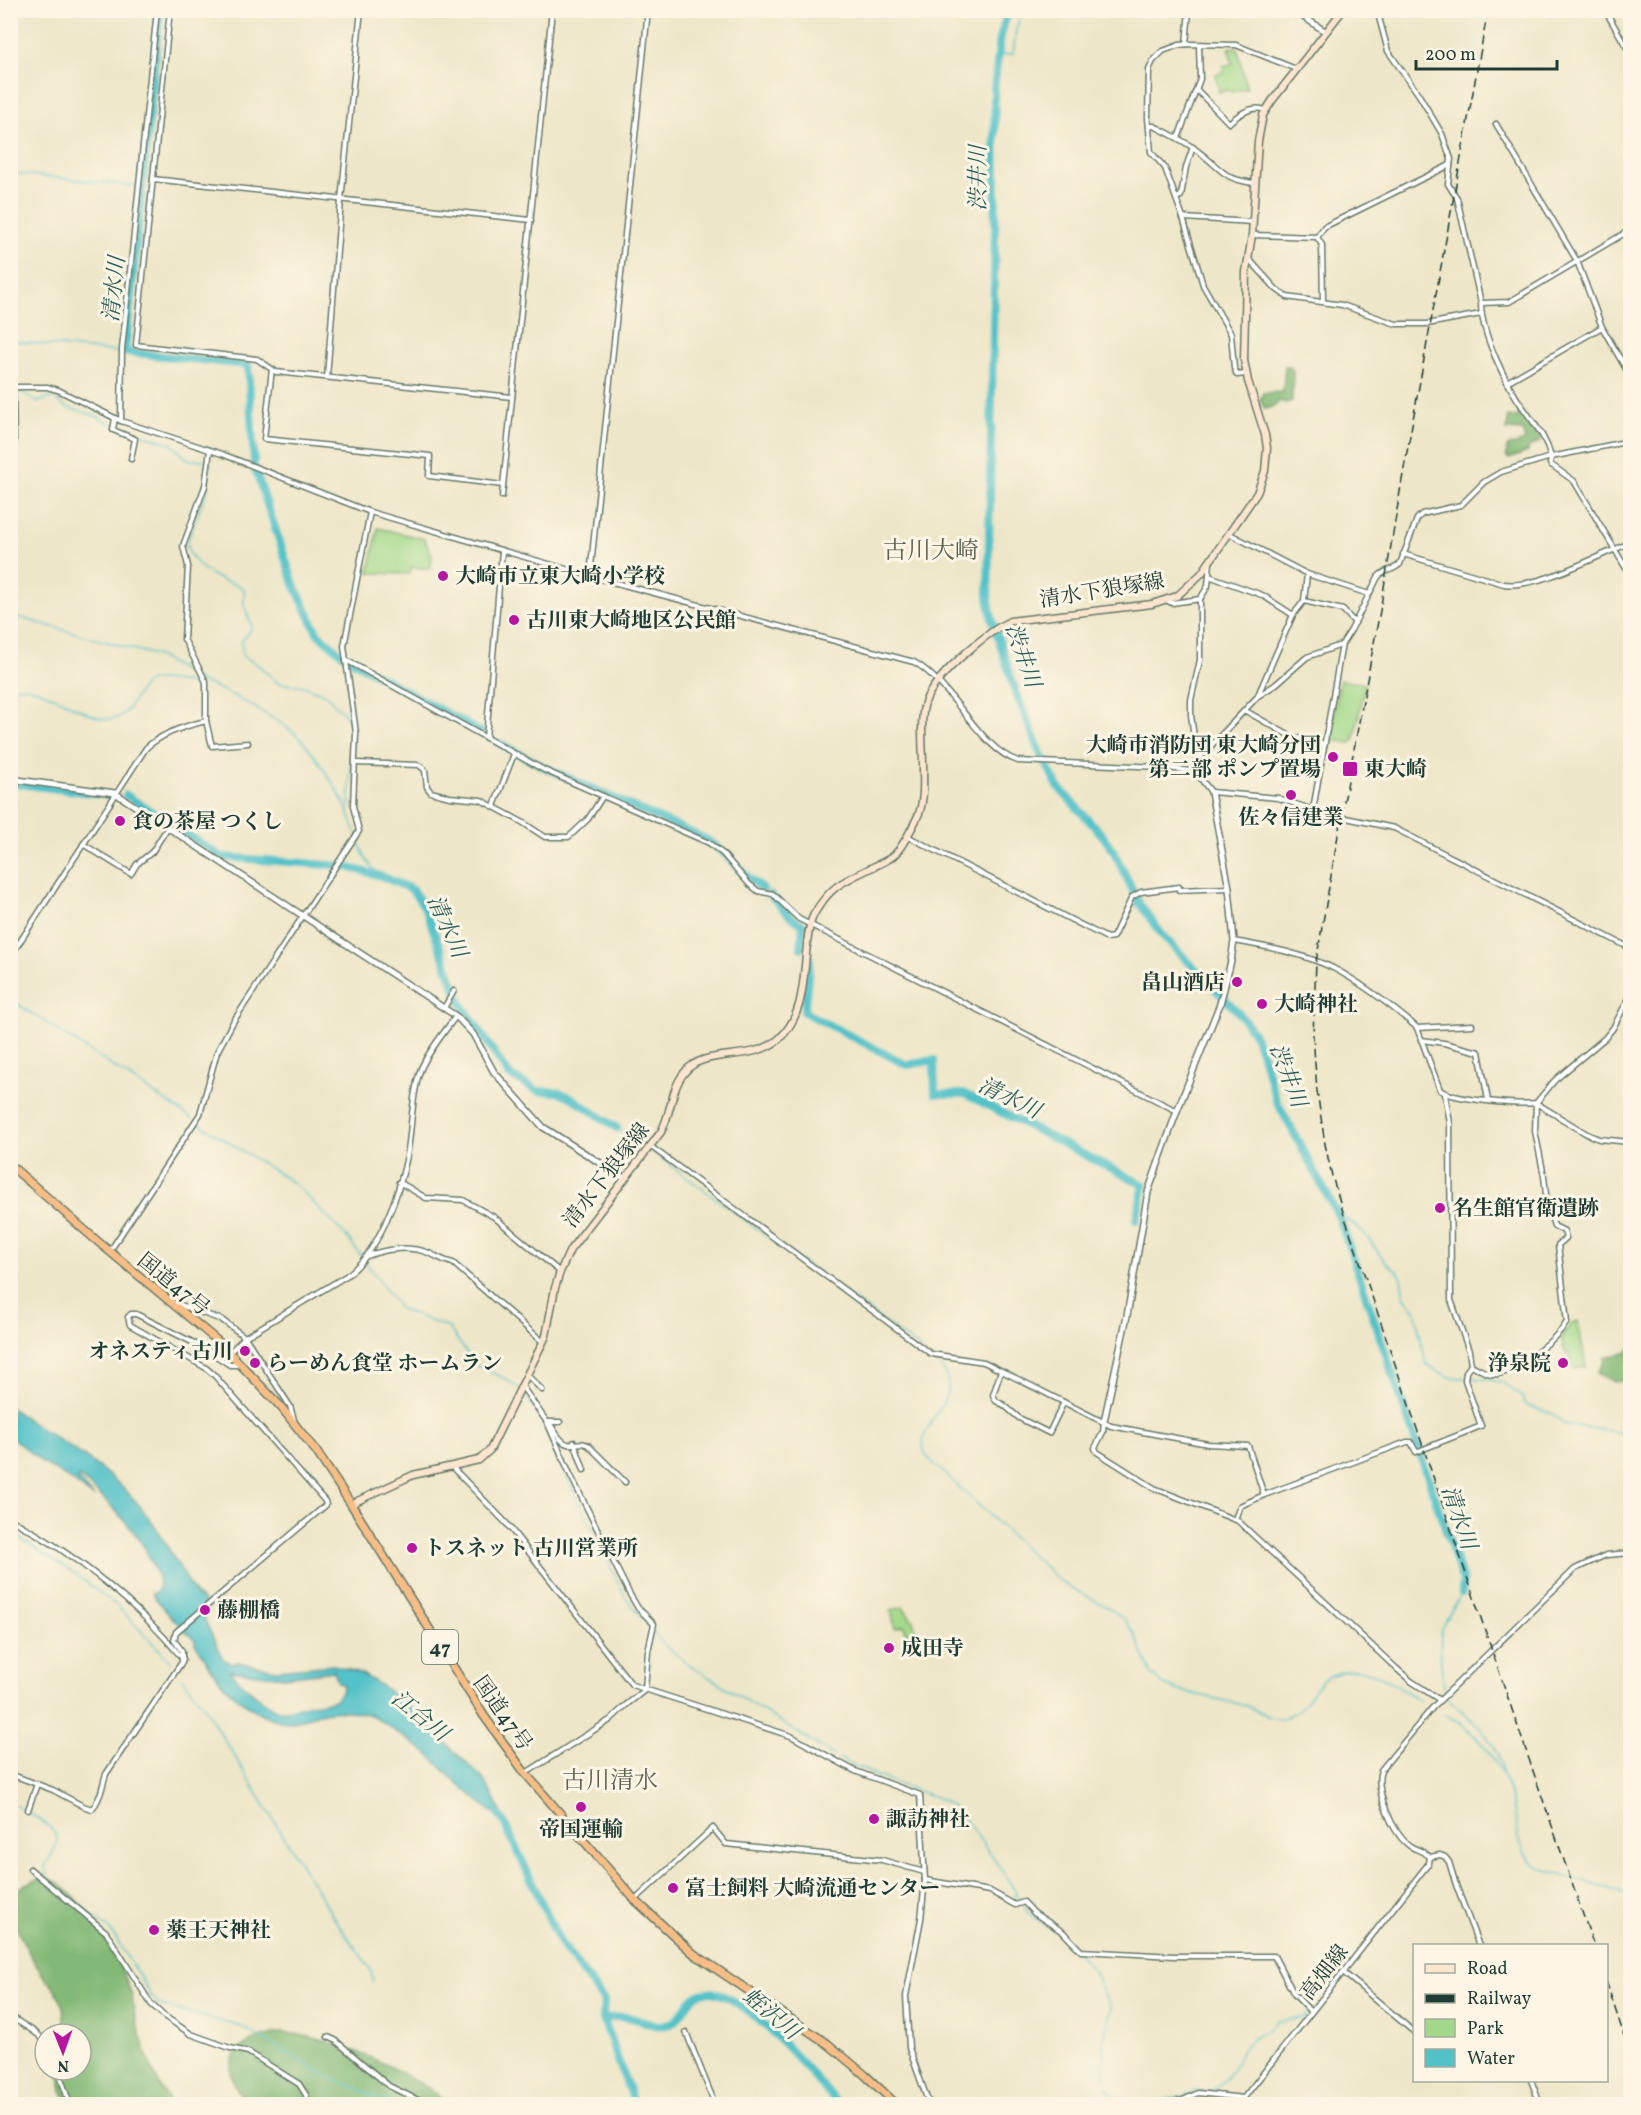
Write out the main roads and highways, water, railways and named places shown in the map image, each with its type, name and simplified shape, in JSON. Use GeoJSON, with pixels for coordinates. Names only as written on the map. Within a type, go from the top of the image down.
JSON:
{"type":"FeatureCollection","features":[{"type":"Feature","properties":{"kind":"highway","name":"国道47号"},"geometry":{"type":"LineString","coordinates":[[10,1165],[230,1352],[281,1407],[316,1451],[458,1677],[525,1773],[635,1900],[694,1954],[828,2044],[896,2104]]}},
{"type":"Feature","properties":{"kind":"main road","name":"清水下狼塚線"},"geometry":{"type":"LineString","coordinates":[[351,1504],[407,1477],[485,1457],[504,1424],[546,1336],[552,1300],[560,1272],[574,1243],[649,1148],[667,1121],[681,1077],[690,1067],[702,1060],[754,1053],[771,1045],[786,1031],[799,1006],[810,924],[831,890],[893,856],[917,818],[922,802],[924,704],[953,664],[995,630],[1019,619],[1152,604],[1166,600],[1185,590],[1230,534],[1257,493],[1262,482],[1266,461],[1265,435],[1246,374],[1244,347],[1246,273],[1252,235],[1258,141],[1265,110],[1343,10]]}},
{"type":"Feature","properties":{"kind":"water"},"geometry":{"type":"Polygon","coordinates":[[[11,1408],[88,1459],[130,1495],[157,1530],[196,1595],[208,1607],[204,1615],[205,1620],[223,1659],[231,1663],[239,1662],[276,1670],[334,1665],[362,1674],[406,1704],[485,1781],[508,1825],[460,1786],[427,1753],[373,1716],[355,1712],[329,1711],[292,1722],[283,1722],[263,1715],[235,1696],[214,1673],[195,1644],[195,1640],[170,1616],[152,1594],[157,1592],[158,1588],[156,1572],[140,1540],[122,1518],[81,1478],[78,1477],[78,1479],[94,1498],[74,1482],[43,1463],[11,1437],[11,1408]],[[230,1671],[260,1699],[278,1710],[335,1700],[344,1685],[338,1682],[334,1671],[285,1677],[230,1671]]]}},
{"type":"Feature","properties":{"kind":"waterway","name":"清水川"},"geometry":{"type":"LineString","coordinates":[[160,10],[125,352],[248,365],[254,462]]}},
{"type":"Feature","properties":{"kind":"waterway","name":"渋井川"},"geometry":{"type":"LineString","coordinates":[[1008,10],[1000,39],[994,89],[996,180],[988,596],[992,619],[1016,693],[1041,754],[1058,787],[1103,836],[1114,852],[1139,903],[1163,936],[1239,1013],[1253,1032],[1276,1100],[1339,1217],[1418,1448]]}},
{"type":"Feature","properties":{"kind":"waterway"},"geometry":{"type":"LineString","coordinates":[[998,55],[1013,54],[1016,30],[1022,10]]}},
{"type":"Feature","properties":{"kind":"waterway"},"geometry":{"type":"LineString","coordinates":[[10,173],[136,186]]}},
{"type":"Feature","properties":{"kind":"waterway"},"geometry":{"type":"LineString","coordinates":[[10,341],[119,352]]}},
{"type":"Feature","properties":{"kind":"waterway"},"geometry":{"type":"LineString","coordinates":[[10,392],[22,392],[37,402],[53,397],[66,407],[94,415],[112,424]]}},
{"type":"Feature","properties":{"kind":"waterway"},"geometry":{"type":"LineString","coordinates":[[116,426],[172,444],[191,460],[205,460],[210,463],[208,487],[187,542],[190,554],[204,570],[244,589],[244,604],[252,628],[241,642],[243,656],[257,664],[278,683],[304,686],[326,695],[347,717],[352,739],[349,815]]}},
{"type":"Feature","properties":{"kind":"waterway","name":"清水川"},"geometry":{"type":"LineString","coordinates":[[255,469],[294,584],[318,634],[342,654]]}},
{"type":"Feature","properties":{"kind":"waterway"},"geometry":{"type":"LineString","coordinates":[[10,615],[158,656],[200,681]]}},
{"type":"Feature","properties":{"kind":"waterway","name":"清水川"},"geometry":{"type":"LineString","coordinates":[[347,658],[482,733]]}},
{"type":"Feature","properties":{"kind":"waterway"},"geometry":{"type":"LineString","coordinates":[[10,687],[37,690],[91,715],[102,719],[112,719],[125,712],[149,682],[161,680],[194,683]]}},
{"type":"Feature","properties":{"kind":"waterway"},"geometry":{"type":"LineString","coordinates":[[200,682],[222,690],[252,706],[281,723],[300,738],[337,790],[350,816],[363,853],[373,869],[381,876]]}},
{"type":"Feature","properties":{"kind":"waterway","name":"清水川"},"geometry":{"type":"LineString","coordinates":[[499,743],[544,767],[707,840],[763,889]]}},
{"type":"Feature","properties":{"kind":"waterway","name":"清水川"},"geometry":{"type":"LineString","coordinates":[[10,783],[109,795]]}},
{"type":"Feature","properties":{"kind":"waterway","name":"清水川"},"geometry":{"type":"LineString","coordinates":[[126,795],[222,857],[342,866],[381,876],[411,889],[424,906],[461,1003],[509,1075],[538,1091],[558,1092],[569,1096],[617,1128]]}},
{"type":"Feature","properties":{"kind":"waterway","name":"清水川"},"geometry":{"type":"LineString","coordinates":[[770,895],[791,917],[803,925],[801,948]]}},
{"type":"Feature","properties":{"kind":"waterway","name":"清水川"},"geometry":{"type":"LineString","coordinates":[[810,958],[804,1012],[907,1065],[934,1060],[935,1094],[965,1094],[1144,1185],[1136,1220]]}},
{"type":"Feature","properties":{"kind":"waterway"},"geometry":{"type":"LineString","coordinates":[[10,999],[193,1119]]}},
{"type":"Feature","properties":{"kind":"waterway"},"geometry":{"type":"LineString","coordinates":[[197,1122],[295,1184],[347,1237],[400,1309],[449,1328],[475,1365],[506,1379],[518,1388]]}},
{"type":"Feature","properties":{"kind":"waterway"},"geometry":{"type":"LineString","coordinates":[[617,1128],[647,1148]]}},
{"type":"Feature","properties":{"kind":"waterway"},"geometry":{"type":"LineString","coordinates":[[651,1151],[921,1349]]}},
{"type":"Feature","properties":{"kind":"waterway"},"geometry":{"type":"LineString","coordinates":[[1339,1217],[1356,1225],[1386,1262],[1400,1274],[1404,1296],[1415,1310],[1426,1364],[1449,1377],[1485,1379],[1503,1383],[1522,1396],[1524,1403],[1528,1406],[1553,1414],[1564,1424],[1630,1434]]}},
{"type":"Feature","properties":{"kind":"waterway"},"geometry":{"type":"LineString","coordinates":[[933,1358],[945,1372],[948,1385],[946,1397],[926,1432],[923,1443],[926,1456],[1062,1583],[1111,1609],[1125,1620],[1134,1633],[1151,1673],[1164,1685],[1247,1706],[1270,1717],[1282,1719],[1298,1711],[1322,1681],[1329,1676],[1348,1670],[1360,1670],[1383,1677],[1419,1700]]}},
{"type":"Feature","properties":{"kind":"waterway"},"geometry":{"type":"LineString","coordinates":[[522,1391],[537,1411]]}},
{"type":"Feature","properties":{"kind":"waterway"},"geometry":{"type":"LineString","coordinates":[[540,1415],[563,1469],[625,1596],[651,1629]]}},
{"type":"Feature","properties":{"kind":"waterway","name":"清水川"},"geometry":{"type":"LineString","coordinates":[[1420,1454],[1463,1581],[1462,1593]]}},
{"type":"Feature","properties":{"kind":"waterway"},"geometry":{"type":"LineString","coordinates":[[10,1532],[74,1573],[117,1606],[171,1662]]}},
{"type":"Feature","properties":{"kind":"waterway"},"geometry":{"type":"LineString","coordinates":[[1462,1593],[1442,1630],[1441,1654],[1444,1686],[1449,1699],[1488,1738],[1499,1759],[1502,1773]]}},
{"type":"Feature","properties":{"kind":"waterway"},"geometry":{"type":"LineString","coordinates":[[654,1631],[659,1641],[690,1665],[833,1755]]}},
{"type":"Feature","properties":{"kind":"waterway"},"geometry":{"type":"LineString","coordinates":[[182,1678],[203,1705],[334,1918],[371,1970],[373,1982]]}},
{"type":"Feature","properties":{"kind":"waterway"},"geometry":{"type":"LineString","coordinates":[[1446,1715],[1470,1732],[1490,1754],[1498,1767],[1510,1795],[1520,1841],[1528,1858],[1547,1870],[1606,1887],[1630,1898]]}},
{"type":"Feature","properties":{"kind":"waterway"},"geometry":{"type":"LineString","coordinates":[[839,1758],[875,1775],[933,1796],[955,1809],[997,1863],[1021,1901]]}},
{"type":"Feature","properties":{"kind":"waterway"},"geometry":{"type":"LineString","coordinates":[[10,1802],[46,1824],[56,1835],[54,1851],[45,1867],[49,1880],[111,1931],[152,1997],[160,2005],[242,2027],[332,2079],[391,2104]]}},
{"type":"Feature","properties":{"kind":"waterway","name":"江合川"},"geometry":{"type":"LineString","coordinates":[[499,1815],[560,1942],[604,2001],[603,2019],[634,2104]]}},
{"type":"Feature","properties":{"kind":"waterway"},"geometry":{"type":"LineString","coordinates":[[1024,1907],[1029,1914],[1067,1940],[1095,1973],[1111,2009],[1103,2043],[1105,2080]]}},
{"type":"Feature","properties":{"kind":"waterway","name":"蛭沢川"},"geometry":{"type":"LineString","coordinates":[[603,2019],[626,2017],[656,2025],[666,2025],[677,2019],[689,2002],[700,1993],[722,1995],[759,2020],[838,2104]]}},
{"type":"Feature","properties":{"kind":"waterway"},"geometry":{"type":"LineString","coordinates":[[1144,2104],[1196,2091],[1211,2092],[1226,2078],[1242,2049],[1253,2038],[1268,2030],[1278,2021],[1303,2018],[1308,2013]]}},
{"type":"Feature","properties":{"kind":"waterway"},"geometry":{"type":"LineString","coordinates":[[1107,2087],[1110,2093],[1128,2104]]}},
{"type":"Feature","properties":{"kind":"railway"},"geometry":{"type":"LineString","coordinates":[[1488,10],[1316,962],[1313,1035],[1317,1091],[1325,1144],[1344,1215],[1593,1944]]}},
{"type":"Feature","properties":{"kind":"railway"},"geometry":{"type":"LineString","coordinates":[[1608,1987],[1630,2054]]}},
{"type":"Feature","properties":{"kind":"place","name":"大崎市立東大崎小学校"},"geometry":{"type":"Point","coordinates":[443,576]}},
{"type":"Feature","properties":{"kind":"place","name":"古川東大崎地区公民館"},"geometry":{"type":"Point","coordinates":[514,620]}},
{"type":"Feature","properties":{"kind":"place","name":"大崎市消防団 東大崎分団 第二部 ポンプ置場"},"geometry":{"type":"Point","coordinates":[1333,757]}},
{"type":"Feature","properties":{"kind":"place","name":"東大崎"},"geometry":{"type":"Point","coordinates":[1350,769]}},
{"type":"Feature","properties":{"kind":"place","name":"佐々信建業"},"geometry":{"type":"Point","coordinates":[1291,795]}},
{"type":"Feature","properties":{"kind":"place","name":"食の茶屋 つくし"},"geometry":{"type":"Point","coordinates":[120,821]}},
{"type":"Feature","properties":{"kind":"place","name":"畠山酒店"},"geometry":{"type":"Point","coordinates":[1237,982]}},
{"type":"Feature","properties":{"kind":"place","name":"大崎神社"},"geometry":{"type":"Point","coordinates":[1262,1004]}},
{"type":"Feature","properties":{"kind":"place","name":"名生館官衛遺跡"},"geometry":{"type":"Point","coordinates":[1440,1208]}},
{"type":"Feature","properties":{"kind":"place","name":"オネスティ古川"},"geometry":{"type":"Point","coordinates":[245,1351]}},
{"type":"Feature","properties":{"kind":"place","name":"らーめん食堂 ホームラン"},"geometry":{"type":"Point","coordinates":[255,1363]}},
{"type":"Feature","properties":{"kind":"place","name":"浄泉院"},"geometry":{"type":"Point","coordinates":[1563,1363]}},
{"type":"Feature","properties":{"kind":"place","name":"トスネット 古川営業所"},"geometry":{"type":"Point","coordinates":[412,1548]}},
{"type":"Feature","properties":{"kind":"place","name":"藤棚橋"},"geometry":{"type":"Point","coordinates":[205,1610]}},
{"type":"Feature","properties":{"kind":"place","name":"成田寺"},"geometry":{"type":"Point","coordinates":[889,1648]}},
{"type":"Feature","properties":{"kind":"place","name":"帝国運輸"},"geometry":{"type":"Point","coordinates":[581,1807]}},
{"type":"Feature","properties":{"kind":"place","name":"諏訪神社"},"geometry":{"type":"Point","coordinates":[874,1819]}},
{"type":"Feature","properties":{"kind":"place","name":"富士飼料 大崎流通センター"},"geometry":{"type":"Point","coordinates":[673,1888]}},
{"type":"Feature","properties":{"kind":"place","name":"薬王天神社"},"geometry":{"type":"Point","coordinates":[154,1930]}},
{"type":"Feature","properties":{"kind":"district","name":"古川大崎"},"geometry":{"type":"Point","coordinates":[931,550]}},
{"type":"Feature","properties":{"kind":"district","name":"古川清水"},"geometry":{"type":"Point","coordinates":[610,1780]}}]}
